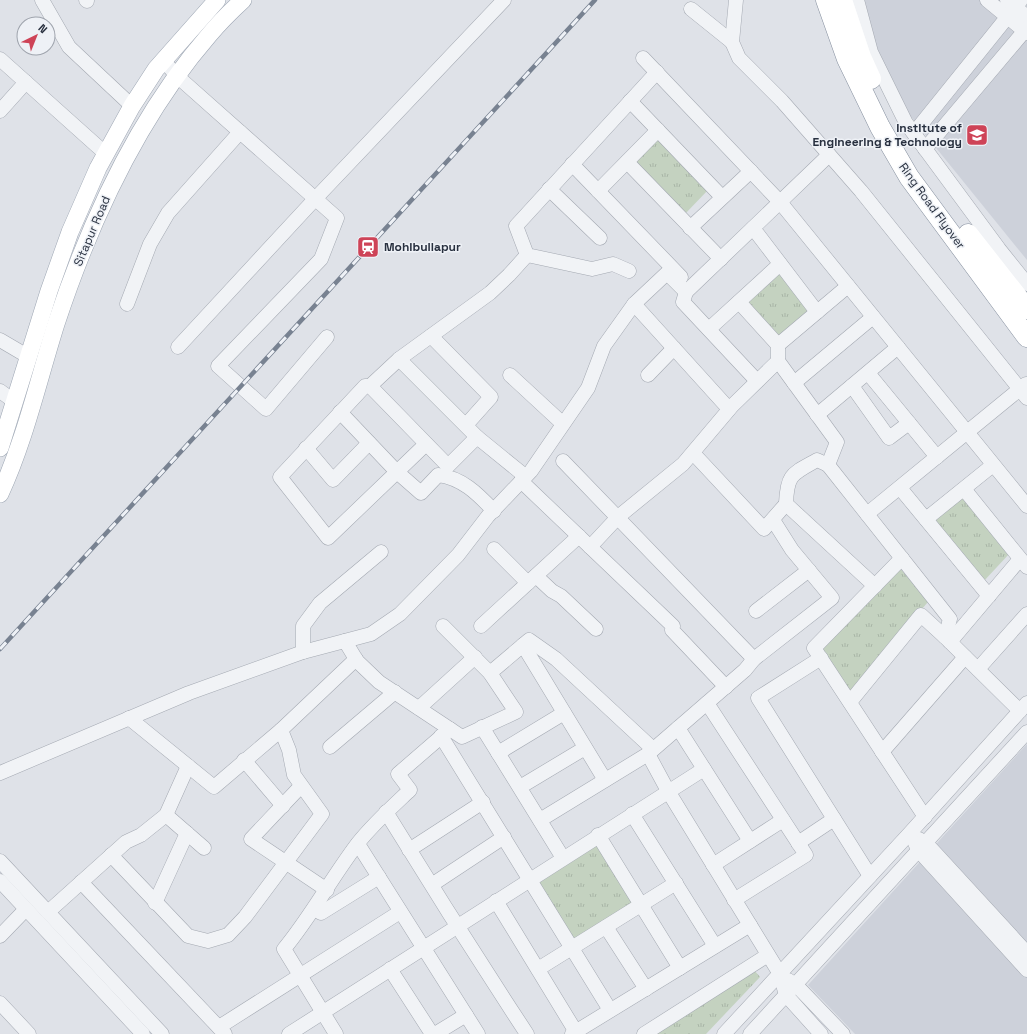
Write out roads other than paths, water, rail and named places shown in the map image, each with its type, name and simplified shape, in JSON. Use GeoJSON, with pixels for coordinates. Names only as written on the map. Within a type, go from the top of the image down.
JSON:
{"type":"FeatureCollection","features":[{"type":"Feature","properties":{"kind":"highway","name":"Ring Road Flyover"},"geometry":{"type":"LineString","coordinates":[[826,0],[847,59],[880,127],[902,164],[1027,337]]}},
{"type":"Feature","properties":{"kind":"highway","name":"Ring Road Flyover"},"geometry":{"type":"LineString","coordinates":[[842,0],[861,58],[904,146],[935,192],[1019,286],[1027,309]]}},
{"type":"Feature","properties":{"kind":"main road","name":"Sitapur Road"},"geometry":{"type":"LineString","coordinates":[[0,448],[49,291],[70,232],[106,154],[132,106],[163,60],[217,0]]}},
{"type":"Feature","properties":{"kind":"main road","name":"Sitapur Road"},"geometry":{"type":"LineString","coordinates":[[0,494],[26,424],[56,325],[86,241],[122,164],[150,115],[177,76],[209,35],[243,0]]}},
{"type":"Feature","properties":{"kind":"street"},"geometry":{"type":"LineString","coordinates":[[42,0],[69,47],[132,106]]}},
{"type":"Feature","properties":{"kind":"street"},"geometry":{"type":"LineString","coordinates":[[178,347],[315,199],[504,0]]}},
{"type":"Feature","properties":{"kind":"street"},"geometry":{"type":"LineString","coordinates":[[732,42],[736,0]]}},
{"type":"Feature","properties":{"kind":"street"},"geometry":{"type":"LineString","coordinates":[[857,0],[871,52],[906,123],[999,249],[1019,286]]}},
{"type":"Feature","properties":{"kind":"street"},"geometry":{"type":"LineString","coordinates":[[987,0],[1013,6],[1027,17]]}},
{"type":"Feature","properties":{"kind":"street"},"geometry":{"type":"LineString","coordinates":[[926,149],[1026,31],[1013,6]]}},
{"type":"Feature","properties":{"kind":"street"},"geometry":{"type":"LineString","coordinates":[[914,133],[1013,6]]}},
{"type":"Feature","properties":{"kind":"street"},"geometry":{"type":"LineString","coordinates":[[692,9],[732,42],[739,58],[782,101],[861,191],[1025,390],[967,433],[867,514]]}},
{"type":"Feature","properties":{"kind":"street"},"geometry":{"type":"LineString","coordinates":[[643,58],[780,202],[1027,506]]}},
{"type":"Feature","properties":{"kind":"street"},"geometry":{"type":"LineString","coordinates":[[0,59],[106,154]]}},
{"type":"Feature","properties":{"kind":"street"},"geometry":{"type":"LineString","coordinates":[[163,60],[177,76],[336,218],[321,260],[218,366],[266,409],[327,337]]}},
{"type":"Feature","properties":{"kind":"street"},"geometry":{"type":"LineString","coordinates":[[527,255],[516,226],[657,72]]}},
{"type":"Feature","properties":{"kind":"street"},"geometry":{"type":"LineString","coordinates":[[0,111],[26,82]]}},
{"type":"Feature","properties":{"kind":"street"},"geometry":{"type":"LineString","coordinates":[[630,101],[722,197]]}},
{"type":"Feature","properties":{"kind":"street"},"geometry":{"type":"LineString","coordinates":[[598,191],[658,130]]}},
{"type":"Feature","properties":{"kind":"street"},"geometry":{"type":"LineString","coordinates":[[127,304],[150,244],[168,213],[240,132]]}},
{"type":"Feature","properties":{"kind":"street"},"geometry":{"type":"LineString","coordinates":[[757,381],[683,302],[688,290],[829,155]]}},
{"type":"Feature","properties":{"kind":"street"},"geometry":{"type":"LineString","coordinates":[[627,162],[721,259]]}},
{"type":"Feature","properties":{"kind":"street"},"geometry":{"type":"LineString","coordinates":[[572,164],[688,290]]}},
{"type":"Feature","properties":{"kind":"street"},"geometry":{"type":"LineString","coordinates":[[690,228],[751,171]]}},
{"type":"Feature","properties":{"kind":"street"},"geometry":{"type":"LineString","coordinates":[[549,189],[600,238]]}},
{"type":"Feature","properties":{"kind":"street"},"geometry":{"type":"LineString","coordinates":[[753,228],[817,312]]}},
{"type":"Feature","properties":{"kind":"street"},"geometry":{"type":"LineString","coordinates":[[527,255],[592,269],[613,264],[629,271]]}},
{"type":"Feature","properties":{"kind":"street"},"geometry":{"type":"LineString","coordinates":[[426,444],[328,538],[280,477],[365,386],[370,386],[399,359],[490,293],[509,276],[527,255]]}},
{"type":"Feature","properties":{"kind":"street"},"geometry":{"type":"LineString","coordinates":[[709,329],[780,264]]}},
{"type":"Feature","properties":{"kind":"street"},"geometry":{"type":"LineString","coordinates":[[0,773],[189,693],[303,652],[371,634],[400,614],[458,555],[494,510],[523,479],[588,388],[604,346],[634,304],[667,273],[688,290]]}},
{"type":"Feature","properties":{"kind":"street"},"geometry":{"type":"LineString","coordinates":[[778,345],[848,286]]}},
{"type":"Feature","properties":{"kind":"street"},"geometry":{"type":"LineString","coordinates":[[739,302],[778,345],[778,361],[837,442],[828,465]]}},
{"type":"Feature","properties":{"kind":"street"},"geometry":{"type":"LineString","coordinates":[[634,304],[729,409]]}},
{"type":"Feature","properties":{"kind":"street"},"geometry":{"type":"LineString","coordinates":[[794,384],[873,317]]}},
{"type":"Feature","properties":{"kind":"street"},"geometry":{"type":"LineString","coordinates":[[432,336],[491,397],[466,425]]}},
{"type":"Feature","properties":{"kind":"street"},"geometry":{"type":"LineString","coordinates":[[0,340],[29,357]]}},
{"type":"Feature","properties":{"kind":"street"},"geometry":{"type":"LineString","coordinates":[[648,375],[674,348]]}},
{"type":"Feature","properties":{"kind":"street"},"geometry":{"type":"LineString","coordinates":[[817,415],[898,348]]}},
{"type":"Feature","properties":{"kind":"street"},"geometry":{"type":"LineString","coordinates":[[399,359],[477,437],[523,479],[590,547],[673,626],[672,630],[726,687]]}},
{"type":"Feature","properties":{"kind":"street"},"geometry":{"type":"LineString","coordinates":[[590,547],[618,516],[683,464],[729,409],[778,361]]}},
{"type":"Feature","properties":{"kind":"street"},"geometry":{"type":"LineString","coordinates":[[868,373],[937,457]]}},
{"type":"Feature","properties":{"kind":"street"},"geometry":{"type":"LineString","coordinates":[[510,375],[562,423]]}},
{"type":"Feature","properties":{"kind":"street"},"geometry":{"type":"LineString","coordinates":[[370,386],[448,466],[477,437]]}},
{"type":"Feature","properties":{"kind":"street"},"geometry":{"type":"LineString","coordinates":[[852,386],[889,438],[909,423]]}},
{"type":"Feature","properties":{"kind":"street"},"geometry":{"type":"LineString","coordinates":[[0,391],[15,402]]}},
{"type":"Feature","properties":{"kind":"street"},"geometry":{"type":"LineString","coordinates":[[340,412],[397,472],[421,493],[438,475],[450,477],[465,483],[494,510]]}},
{"type":"Feature","properties":{"kind":"street"},"geometry":{"type":"LineString","coordinates":[[306,448],[333,480],[369,443]]}},
{"type":"Feature","properties":{"kind":"street"},"geometry":{"type":"LineString","coordinates":[[692,453],[764,529],[786,504],[786,486],[792,474],[817,460],[828,465],[950,619],[947,640]]}},
{"type":"Feature","properties":{"kind":"street"},"geometry":{"type":"LineString","coordinates":[[563,461],[618,516],[754,659]]}},
{"type":"Feature","properties":{"kind":"street"},"geometry":{"type":"LineString","coordinates":[[926,519],[993,465]]}},
{"type":"Feature","properties":{"kind":"street"},"geometry":{"type":"LineString","coordinates":[[900,488],[989,596]]}},
{"type":"Feature","properties":{"kind":"street"},"geometry":{"type":"LineString","coordinates":[[947,640],[989,596],[1024,563],[964,489]]}},
{"type":"Feature","properties":{"kind":"street"},"geometry":{"type":"LineString","coordinates":[[786,504],[875,586]]}},
{"type":"Feature","properties":{"kind":"street"},"geometry":{"type":"LineString","coordinates":[[540,820],[650,751],[726,687],[745,670],[754,659],[832,598],[792,550],[773,520]]}},
{"type":"Feature","properties":{"kind":"street"},"geometry":{"type":"LineString","coordinates":[[481,626],[579,536]]}},
{"type":"Feature","properties":{"kind":"street"},"geometry":{"type":"LineString","coordinates":[[494,549],[532,579],[561,596],[596,629]]}},
{"type":"Feature","properties":{"kind":"street"},"geometry":{"type":"LineString","coordinates":[[303,652],[303,626],[320,603],[381,552]]}},
{"type":"Feature","properties":{"kind":"street"},"geometry":{"type":"LineString","coordinates":[[870,876],[758,698],[818,653],[875,586],[902,558]]}},
{"type":"Feature","properties":{"kind":"street"},"geometry":{"type":"LineString","coordinates":[[756,611],[809,570]]}},
{"type":"Feature","properties":{"kind":"street"},"geometry":{"type":"LineString","coordinates":[[978,669],[1027,614]]}},
{"type":"Feature","properties":{"kind":"street"},"geometry":{"type":"LineString","coordinates":[[724,1034],[925,817],[1024,707],[978,669],[921,615],[850,702]]}},
{"type":"Feature","properties":{"kind":"street"},"geometry":{"type":"LineString","coordinates":[[443,626],[490,673],[516,712],[462,737],[446,732]]}},
{"type":"Feature","properties":{"kind":"street"},"geometry":{"type":"LineString","coordinates":[[490,673],[529,640],[556,659],[650,751],[668,791],[780,974],[786,995],[821,1034]]}},
{"type":"Feature","properties":{"kind":"street"},"geometry":{"type":"LineString","coordinates":[[345,641],[356,659],[379,682],[419,708],[446,732],[483,802],[610,1010]]}},
{"type":"Feature","properties":{"kind":"street"},"geometry":{"type":"LineString","coordinates":[[523,645],[605,780]]}},
{"type":"Feature","properties":{"kind":"street"},"geometry":{"type":"LineString","coordinates":[[818,653],[925,817]]}},
{"type":"Feature","properties":{"kind":"street"},"geometry":{"type":"LineString","coordinates":[[419,708],[475,657]]}},
{"type":"Feature","properties":{"kind":"street"},"geometry":{"type":"LineString","coordinates":[[882,752],[966,657]]}},
{"type":"Feature","properties":{"kind":"street"},"geometry":{"type":"LineString","coordinates":[[129,718],[214,787],[281,730],[356,659]]}},
{"type":"Feature","properties":{"kind":"street"},"geometry":{"type":"LineString","coordinates":[[330,747],[395,692]]}},
{"type":"Feature","properties":{"kind":"street"},"geometry":{"type":"LineString","coordinates":[[707,703],[806,855],[734,900]]}},
{"type":"Feature","properties":{"kind":"street"},"geometry":{"type":"LineString","coordinates":[[498,753],[564,713]]}},
{"type":"Feature","properties":{"kind":"street"},"geometry":{"type":"LineString","coordinates":[[482,727],[563,858]]}},
{"type":"Feature","properties":{"kind":"street"},"geometry":{"type":"LineString","coordinates":[[678,728],[750,841]]}},
{"type":"Feature","properties":{"kind":"street"},"geometry":{"type":"LineString","coordinates":[[110,855],[188,936],[208,940],[228,935],[245,917],[322,814],[294,775],[289,750],[281,730]]}},
{"type":"Feature","properties":{"kind":"street"},"geometry":{"type":"LineString","coordinates":[[336,1034],[284,949],[314,909],[358,844],[386,812],[410,790],[398,774],[446,732]]}},
{"type":"Feature","properties":{"kind":"street"},"geometry":{"type":"LineString","coordinates":[[750,1034],[1027,732]]}},
{"type":"Feature","properties":{"kind":"street"},"geometry":{"type":"LineString","coordinates":[[520,787],[585,748]]}},
{"type":"Feature","properties":{"kind":"street"},"geometry":{"type":"LineString","coordinates":[[244,760],[283,806]]}},
{"type":"Feature","properties":{"kind":"street"},"geometry":{"type":"LineString","coordinates":[[48,912],[110,855],[126,842],[141,835],[166,815],[188,766]]}},
{"type":"Feature","properties":{"kind":"street"},"geometry":{"type":"LineString","coordinates":[[289,1034],[496,900],[704,769]]}},
{"type":"Feature","properties":{"kind":"street"},"geometry":{"type":"LineString","coordinates":[[301,786],[251,839],[327,890]]}},
{"type":"Feature","properties":{"kind":"street"},"geometry":{"type":"LineString","coordinates":[[409,850],[483,802]]}},
{"type":"Feature","properties":{"kind":"street"},"geometry":{"type":"LineString","coordinates":[[386,812],[527,1034]]}},
{"type":"Feature","properties":{"kind":"street"},"geometry":{"type":"LineString","coordinates":[[632,814],[715,946]]}},
{"type":"Feature","properties":{"kind":"street"},"geometry":{"type":"LineString","coordinates":[[166,815],[204,848]]}},
{"type":"Feature","properties":{"kind":"street"},"geometry":{"type":"LineString","coordinates":[[798,843],[834,819]]}},
{"type":"Feature","properties":{"kind":"street"},"geometry":{"type":"LineString","coordinates":[[713,865],[783,820]]}},
{"type":"Feature","properties":{"kind":"street"},"geometry":{"type":"LineString","coordinates":[[155,903],[187,833]]}},
{"type":"Feature","properties":{"kind":"street"},"geometry":{"type":"LineString","coordinates":[[909,834],[1027,953]]}},
{"type":"Feature","properties":{"kind":"street"},"geometry":{"type":"LineString","coordinates":[[598,835],[680,968]]}},
{"type":"Feature","properties":{"kind":"street"},"geometry":{"type":"LineString","coordinates":[[433,884],[504,836]]}},
{"type":"Feature","properties":{"kind":"street"},"geometry":{"type":"LineString","coordinates":[[358,844],[478,1034]]}},
{"type":"Feature","properties":{"kind":"street"},"geometry":{"type":"LineString","coordinates":[[923,847],[1027,970]]}},
{"type":"Feature","properties":{"kind":"street"},"geometry":{"type":"LineString","coordinates":[[0,861],[162,1034]]}},
{"type":"Feature","properties":{"kind":"street"},"geometry":{"type":"LineString","coordinates":[[314,909],[321,913],[379,877]]}},
{"type":"Feature","properties":{"kind":"street"},"geometry":{"type":"LineString","coordinates":[[0,881],[143,1034]]}},
{"type":"Feature","properties":{"kind":"street"},"geometry":{"type":"LineString","coordinates":[[81,882],[222,1031],[300,976],[400,912]]}},
{"type":"Feature","properties":{"kind":"street"},"geometry":{"type":"LineString","coordinates":[[538,969],[676,884]]}},
{"type":"Feature","properties":{"kind":"street"},"geometry":{"type":"LineString","coordinates":[[496,900],[538,969],[574,1033],[750,925]]}},
{"type":"Feature","properties":{"kind":"street"},"geometry":{"type":"LineString","coordinates":[[0,936],[26,909]]}},
{"type":"Feature","properties":{"kind":"street"},"geometry":{"type":"LineString","coordinates":[[606,927],[646,988]]}},
{"type":"Feature","properties":{"kind":"street"},"geometry":{"type":"LineString","coordinates":[[644,1034],[768,955]]}},
{"type":"Feature","properties":{"kind":"street"},"geometry":{"type":"LineString","coordinates":[[390,969],[432,1034]]}},
{"type":"Feature","properties":{"kind":"street"},"geometry":{"type":"LineString","coordinates":[[780,974],[796,985],[843,1034]]}},
{"type":"Feature","properties":{"kind":"street"},"geometry":{"type":"LineString","coordinates":[[0,1003],[29,1034]]}},
{"type":"Feature","properties":{"kind":"street"},"geometry":{"type":"LineString","coordinates":[[435,1034],[466,1015]]}},
{"type":"Feature","properties":{"kind":"railway"},"geometry":{"type":"LineString","coordinates":[[0,649],[595,0]]}},
{"type":"Feature","properties":{"kind":"place","name":"Institute of Engineering & Technology"},"geometry":{"type":"Point","coordinates":[977,135]}},
{"type":"Feature","properties":{"kind":"place","name":"Mohibullapur"},"geometry":{"type":"Point","coordinates":[368,247]}}]}
